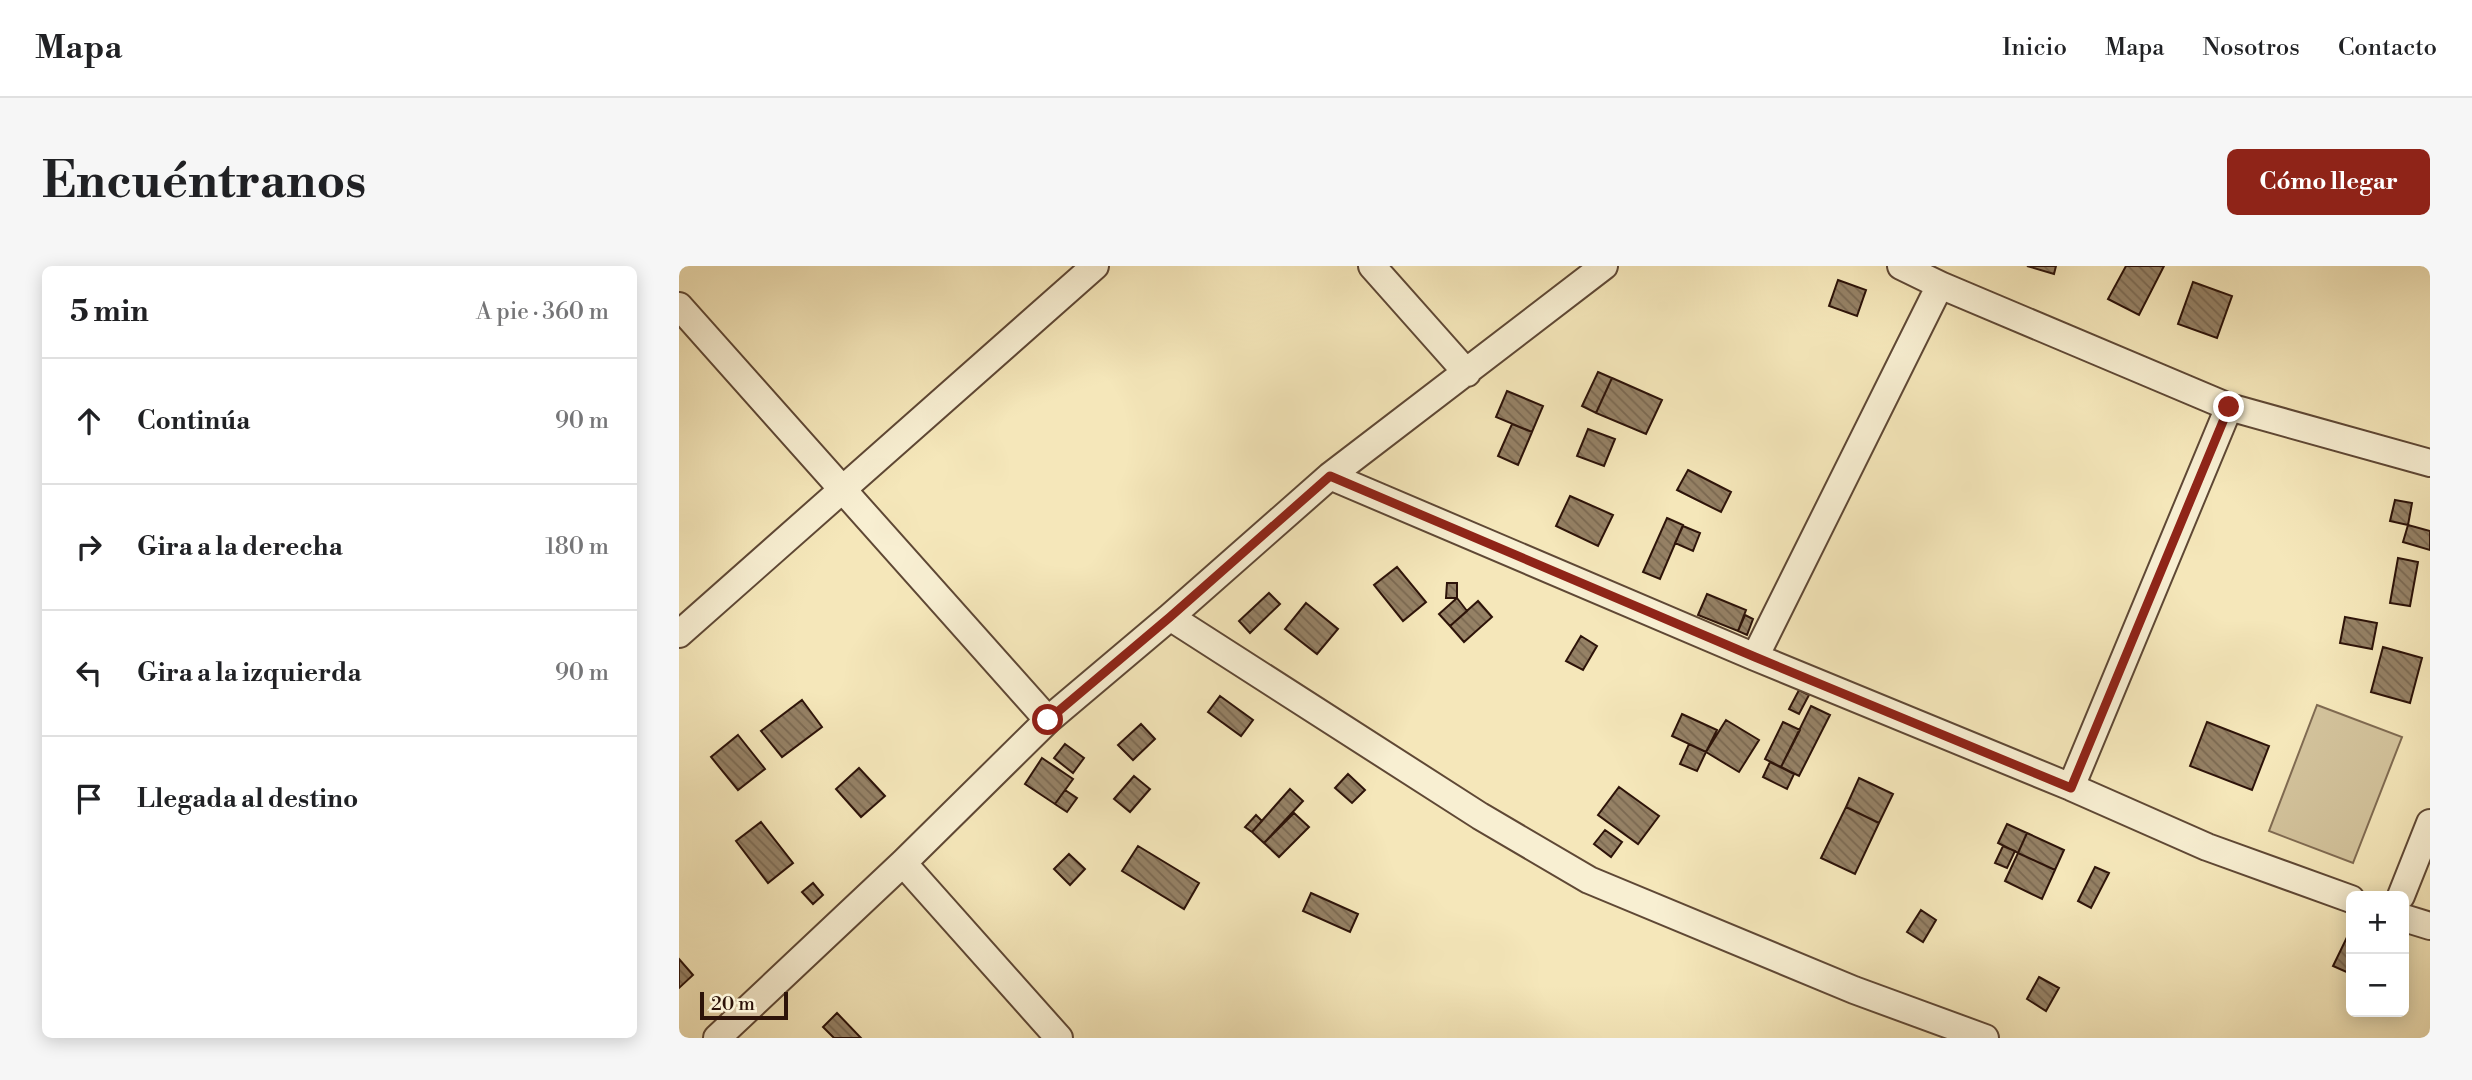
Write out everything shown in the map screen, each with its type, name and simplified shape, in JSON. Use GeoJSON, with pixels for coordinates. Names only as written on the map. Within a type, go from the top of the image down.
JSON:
{"type":"FeatureCollection","features":[{"type":"Feature","properties":{"kind":"street"},"geometry":{"type":"LineString","coordinates":[[679,634],[1095,266]]}},
{"type":"Feature","properties":{"kind":"street"},"geometry":{"type":"LineString","coordinates":[[1372,266],[1467,373]]}},
{"type":"Feature","properties":{"kind":"street"},"geometry":{"type":"LineString","coordinates":[[717,1038],[903,863],[1048,720],[1330,476],[1604,266]]}},
{"type":"Feature","properties":{"kind":"street"},"geometry":{"type":"LineString","coordinates":[[1901,266],[2229,407],[2430,463]]}},
{"type":"Feature","properties":{"kind":"street"},"geometry":{"type":"LineString","coordinates":[[1755,657],[1940,285]]}},
{"type":"Feature","properties":{"kind":"street"},"geometry":{"type":"LineString","coordinates":[[679,306],[1048,720]]}},
{"type":"Feature","properties":{"kind":"street"},"geometry":{"type":"LineString","coordinates":[[2071,788],[2229,407]]}},
{"type":"Feature","properties":{"kind":"street"},"geometry":{"type":"LineString","coordinates":[[1330,476],[2207,847],[2346,897]]}},
{"type":"Feature","properties":{"kind":"street"},"geometry":{"type":"LineString","coordinates":[[1170,617],[1480,816],[1589,880],[1854,990],[1985,1038]]}},
{"type":"Feature","properties":{"kind":"street"},"geometry":{"type":"LineString","coordinates":[[2403,891],[2430,823]]}},
{"type":"Feature","properties":{"kind":"street"},"geometry":{"type":"LineString","coordinates":[[903,863],[1059,1038]]}},
{"type":"Feature","properties":{"kind":"street"},"geometry":{"type":"LineString","coordinates":[[2409,920],[2430,926]]}},
{"type":"Feature","properties":{"kind":"shaded area"},"geometry":{"type":"Polygon","coordinates":[[[2317,705],[2402,737],[2353,863],[2269,831],[2317,705]]]}},
{"type":"Feature","properties":{"kind":"building"},"geometry":{"type":"Polygon","coordinates":[[[2027,266],[2056,266],[2054,274],[2027,266]]]}},
{"type":"Feature","properties":{"kind":"building"},"geometry":{"type":"Polygon","coordinates":[[[2126,266],[2164,266],[2139,315],[2108,299],[2126,266]]]}},
{"type":"Feature","properties":{"kind":"building"},"geometry":{"type":"Polygon","coordinates":[[[1838,280],[1866,290],[1857,316],[1829,306],[1838,280]]]}},
{"type":"Feature","properties":{"kind":"building"},"geometry":{"type":"Polygon","coordinates":[[[2193,282],[2232,296],[2217,338],[2178,324],[2193,282]]]}},
{"type":"Feature","properties":{"kind":"building"},"geometry":{"type":"Polygon","coordinates":[[[1598,372],[1612,378],[1596,413],[1582,406],[1598,372]]]}},
{"type":"Feature","properties":{"kind":"building"},"geometry":{"type":"Polygon","coordinates":[[[1612,378],[1662,400],[1646,434],[1596,413],[1612,378]]]}},
{"type":"Feature","properties":{"kind":"building"},"geometry":{"type":"Polygon","coordinates":[[[1507,391],[1543,406],[1532,432],[1496,417],[1507,391]]]}},
{"type":"Feature","properties":{"kind":"building"},"geometry":{"type":"Polygon","coordinates":[[[1512,424],[1532,432],[1518,465],[1498,456],[1512,424]]]}},
{"type":"Feature","properties":{"kind":"building"},"geometry":{"type":"Polygon","coordinates":[[[1588,429],[1615,439],[1604,466],[1577,456],[1588,429]]]}},
{"type":"Feature","properties":{"kind":"building"},"geometry":{"type":"Polygon","coordinates":[[[1688,470],[1731,492],[1721,512],[1677,490],[1688,470]]]}},
{"type":"Feature","properties":{"kind":"building"},"geometry":{"type":"Polygon","coordinates":[[[1570,496],[1613,515],[1598,546],[1556,526],[1570,496]]]}},
{"type":"Feature","properties":{"kind":"building"},"geometry":{"type":"Polygon","coordinates":[[[2395,500],[2412,503],[2408,525],[2390,521],[2395,500]]]}},
{"type":"Feature","properties":{"kind":"building"},"geometry":{"type":"Polygon","coordinates":[[[1667,518],[1683,525],[1660,579],[1643,572],[1667,518]]]}},
{"type":"Feature","properties":{"kind":"building"},"geometry":{"type":"Polygon","coordinates":[[[2408,525],[2430,531],[2430,550],[2403,542],[2408,525]]]}},
{"type":"Feature","properties":{"kind":"building"},"geometry":{"type":"Polygon","coordinates":[[[1683,526],[1700,533],[1693,551],[1675,543],[1683,526]]]}},
{"type":"Feature","properties":{"kind":"building"},"geometry":{"type":"Polygon","coordinates":[[[2398,558],[2418,562],[2410,606],[2390,603],[2398,558]]]}},
{"type":"Feature","properties":{"kind":"building"},"geometry":{"type":"Polygon","coordinates":[[[1397,567],[1426,602],[1403,621],[1374,585],[1397,567]]]}},
{"type":"Feature","properties":{"kind":"building"},"geometry":{"type":"Polygon","coordinates":[[[1447,583],[1457,583],[1457,598],[1446,598],[1447,583]]]}},
{"type":"Feature","properties":{"kind":"building"},"geometry":{"type":"Polygon","coordinates":[[[1269,593],[1280,604],[1250,633],[1239,621],[1269,593]]]}},
{"type":"Feature","properties":{"kind":"building"},"geometry":{"type":"Polygon","coordinates":[[[1707,594],[1746,610],[1738,631],[1698,615],[1707,594]]]}},
{"type":"Feature","properties":{"kind":"building"},"geometry":{"type":"Polygon","coordinates":[[[1457,598],[1467,611],[1450,626],[1439,614],[1457,598]]]}},
{"type":"Feature","properties":{"kind":"building"},"geometry":{"type":"Polygon","coordinates":[[[1478,601],[1492,617],[1464,642],[1450,626],[1478,601]]]}},
{"type":"Feature","properties":{"kind":"building"},"geometry":{"type":"Polygon","coordinates":[[[1306,603],[1338,629],[1317,654],[1285,629],[1306,603]]]}},
{"type":"Feature","properties":{"kind":"building"},"geometry":{"type":"Polygon","coordinates":[[[1745,615],[1753,619],[1747,635],[1738,631],[1745,615]]]}},
{"type":"Feature","properties":{"kind":"building"},"geometry":{"type":"Polygon","coordinates":[[[2345,617],[2377,623],[2372,649],[2340,643],[2345,617]]]}},
{"type":"Feature","properties":{"kind":"building"},"geometry":{"type":"Polygon","coordinates":[[[1581,636],[1597,646],[1583,670],[1566,661],[1581,636]]]}},
{"type":"Feature","properties":{"kind":"building"},"geometry":{"type":"Polygon","coordinates":[[[2383,647],[2422,658],[2410,703],[2371,692],[2383,647]]]}},
{"type":"Feature","properties":{"kind":"building"},"geometry":{"type":"Polygon","coordinates":[[[1799,690],[1809,695],[1799,714],[1789,709],[1799,690]]]}},
{"type":"Feature","properties":{"kind":"building"},"geometry":{"type":"Polygon","coordinates":[[[1220,696],[1253,720],[1241,736],[1208,712],[1220,696]]]}},
{"type":"Feature","properties":{"kind":"building"},"geometry":{"type":"Polygon","coordinates":[[[802,700],[822,727],[782,757],[761,731],[802,700]]]}},
{"type":"Feature","properties":{"kind":"building"},"geometry":{"type":"Polygon","coordinates":[[[1811,706],[1830,715],[1799,776],[1781,767],[1811,706]]]}},
{"type":"Feature","properties":{"kind":"building"},"geometry":{"type":"Polygon","coordinates":[[[1682,714],[1717,730],[1706,752],[1672,736],[1682,714]]]}},
{"type":"Feature","properties":{"kind":"building"},"geometry":{"type":"Polygon","coordinates":[[[1726,720],[1759,740],[1739,772],[1706,752],[1726,720]]]}},
{"type":"Feature","properties":{"kind":"building"},"geometry":{"type":"Polygon","coordinates":[[[1783,722],[1800,730],[1781,767],[1765,759],[1783,722]]]}},
{"type":"Feature","properties":{"kind":"building"},"geometry":{"type":"Polygon","coordinates":[[[2207,722],[2269,746],[2252,790],[2190,766],[2207,722]]]}},
{"type":"Feature","properties":{"kind":"building"},"geometry":{"type":"Polygon","coordinates":[[[1141,724],[1155,739],[1133,760],[1118,745],[1141,724]]]}},
{"type":"Feature","properties":{"kind":"building"},"geometry":{"type":"Polygon","coordinates":[[[738,735],[765,769],[738,790],[711,757],[738,735]]]}},
{"type":"Feature","properties":{"kind":"building"},"geometry":{"type":"Polygon","coordinates":[[[1065,744],[1084,758],[1073,773],[1054,758],[1065,744]]]}},
{"type":"Feature","properties":{"kind":"building"},"geometry":{"type":"Polygon","coordinates":[[[1689,744],[1706,752],[1697,771],[1680,764],[1689,744]]]}},
{"type":"Feature","properties":{"kind":"building"},"geometry":{"type":"Polygon","coordinates":[[[1042,758],[1073,779],[1055,804],[1025,784],[1042,758]]]}},
{"type":"Feature","properties":{"kind":"building"},"geometry":{"type":"Polygon","coordinates":[[[1770,762],[1794,774],[1787,789],[1763,777],[1770,762]]]}},
{"type":"Feature","properties":{"kind":"building"},"geometry":{"type":"Polygon","coordinates":[[[859,768],[885,796],[861,817],[836,789],[859,768]]]}},
{"type":"Feature","properties":{"kind":"building"},"geometry":{"type":"Polygon","coordinates":[[[1348,774],[1365,790],[1352,803],[1335,788],[1348,774]]]}},
{"type":"Feature","properties":{"kind":"building"},"geometry":{"type":"Polygon","coordinates":[[[1134,776],[1150,789],[1130,812],[1114,799],[1134,776]]]}},
{"type":"Feature","properties":{"kind":"building"},"geometry":{"type":"Polygon","coordinates":[[[1859,778],[1893,794],[1879,823],[1846,807],[1859,778]]]}},
{"type":"Feature","properties":{"kind":"building"},"geometry":{"type":"Polygon","coordinates":[[[1619,787],[1659,816],[1638,844],[1598,815],[1619,787]]]}},
{"type":"Feature","properties":{"kind":"building"},"geometry":{"type":"Polygon","coordinates":[[[1290,789],[1303,801],[1264,843],[1252,832],[1290,789]]]}},
{"type":"Feature","properties":{"kind":"building"},"geometry":{"type":"Polygon","coordinates":[[[1065,790],[1077,798],[1067,812],[1055,804],[1065,790]]]}},
{"type":"Feature","properties":{"kind":"building"},"geometry":{"type":"Polygon","coordinates":[[[1846,807],[1879,823],[1855,874],[1821,858],[1846,807]]]}},
{"type":"Feature","properties":{"kind":"building"},"geometry":{"type":"Polygon","coordinates":[[[1294,813],[1309,827],[1279,857],[1264,843],[1294,813]]]}},
{"type":"Feature","properties":{"kind":"building"},"geometry":{"type":"Polygon","coordinates":[[[1256,815],[1262,821],[1252,832],[1245,827],[1256,815]]]}},
{"type":"Feature","properties":{"kind":"building"},"geometry":{"type":"Polygon","coordinates":[[[761,822],[793,863],[768,883],[736,841],[761,822]]]}},
{"type":"Feature","properties":{"kind":"building"},"geometry":{"type":"Polygon","coordinates":[[[2007,824],[2027,833],[2018,853],[1998,843],[2007,824]]]}},
{"type":"Feature","properties":{"kind":"building"},"geometry":{"type":"Polygon","coordinates":[[[1605,830],[1622,842],[1611,857],[1594,844],[1605,830]]]}},
{"type":"Feature","properties":{"kind":"building"},"geometry":{"type":"Polygon","coordinates":[[[2027,833],[2064,850],[2055,870],[2018,853],[2027,833]]]}},
{"type":"Feature","properties":{"kind":"building"},"geometry":{"type":"Polygon","coordinates":[[[1138,846],[1199,883],[1184,909],[1122,871],[1138,846]]]}},
{"type":"Feature","properties":{"kind":"building"},"geometry":{"type":"Polygon","coordinates":[[[2003,846],[2015,851],[2007,868],[1995,863],[2003,846]]]}},
{"type":"Feature","properties":{"kind":"building"},"geometry":{"type":"Polygon","coordinates":[[[2018,853],[2055,870],[2042,899],[2005,881],[2018,853]]]}},
{"type":"Feature","properties":{"kind":"building"},"geometry":{"type":"Polygon","coordinates":[[[1069,854],[1085,869],[1070,885],[1054,869],[1069,854]]]}},
{"type":"Feature","properties":{"kind":"building"},"geometry":{"type":"Polygon","coordinates":[[[2095,867],[2109,873],[2091,908],[2078,901],[2095,867]]]}},
{"type":"Feature","properties":{"kind":"building"},"geometry":{"type":"Polygon","coordinates":[[[813,883],[823,895],[813,904],[802,892],[813,883]]]}},
{"type":"Feature","properties":{"kind":"building"},"geometry":{"type":"Polygon","coordinates":[[[1311,893],[1358,914],[1350,932],[1303,911],[1311,893]]]}},
{"type":"Feature","properties":{"kind":"building"},"geometry":{"type":"Polygon","coordinates":[[[1921,910],[1936,920],[1923,942],[1907,932],[1921,910]]]}},
{"type":"Feature","properties":{"kind":"building"},"geometry":{"type":"Polygon","coordinates":[[[2346,939],[2346,972],[2333,966],[2346,939]]]}},
{"type":"Feature","properties":{"kind":"building"},"geometry":{"type":"Polygon","coordinates":[[[679,959],[693,975],[679,988],[679,959]]]}},
{"type":"Feature","properties":{"kind":"building"},"geometry":{"type":"Polygon","coordinates":[[[2039,977],[2059,988],[2046,1011],[2027,999],[2039,977]]]}},
{"type":"Feature","properties":{"kind":"building"},"geometry":{"type":"Polygon","coordinates":[[[837,1013],[861,1038],[834,1038],[823,1027],[837,1013]]]}},
{"type":"Feature","properties":{"kind":"route"},"geometry":{"type":"LineString","coordinates":[[1048,720],[1330,476],[2071,788],[2229,407]]}}]}
